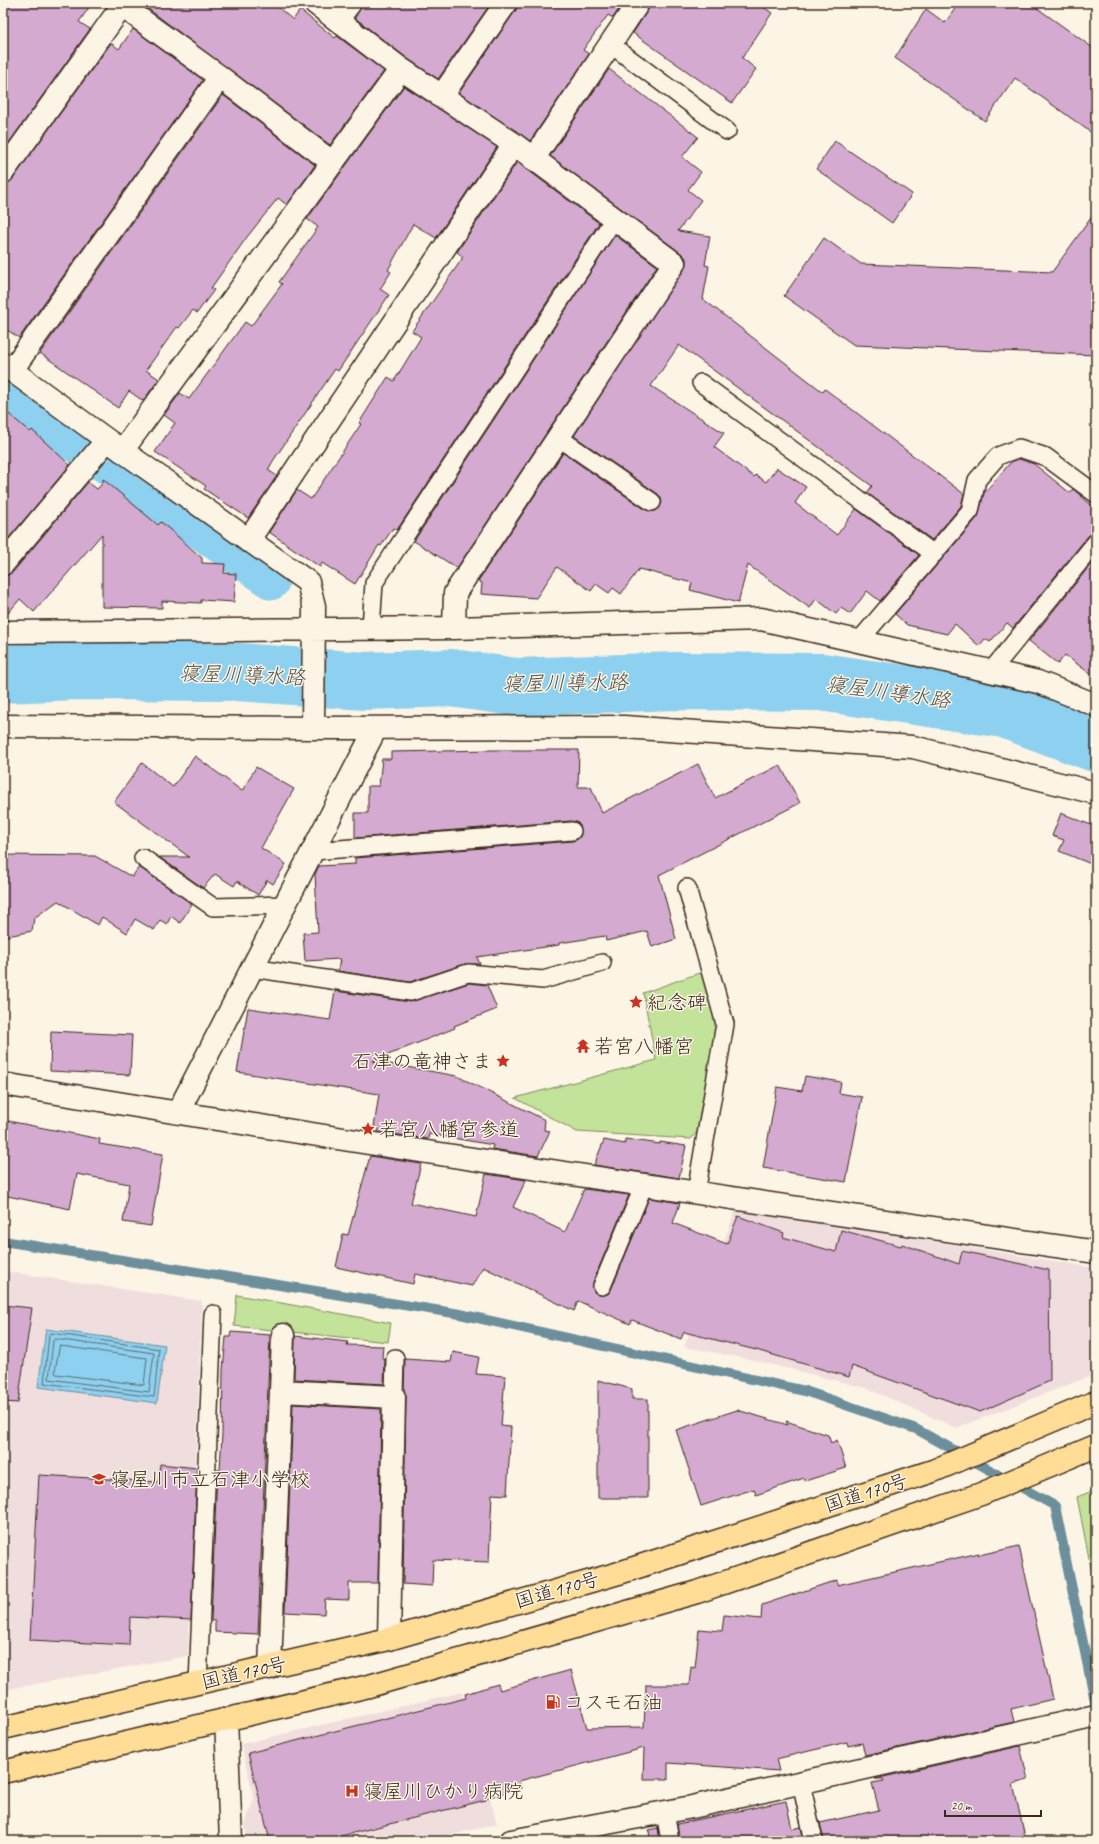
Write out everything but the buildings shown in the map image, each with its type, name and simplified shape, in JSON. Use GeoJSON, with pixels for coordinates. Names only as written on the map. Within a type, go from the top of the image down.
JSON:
{"type":"FeatureCollection","features":[{"type":"Feature","properties":{"kind":"highway","name":"国道170号"},"geometry":{"type":"LineString","coordinates":[[3,1728],[270,1668],[389,1639],[619,1573],[933,1471],[1096,1402]]}},
{"type":"Feature","properties":{"kind":"highway","name":"国道170号"},"geometry":{"type":"LineString","coordinates":[[3,1772],[368,1686],[697,1592],[981,1494],[1096,1446]]}},
{"type":"Feature","properties":{"kind":"street"},"geometry":{"type":"LineString","coordinates":[[315,3],[401,69],[441,97],[514,144],[674,263],[455,593],[454,628]]}},
{"type":"Feature","properties":{"kind":"street"},"geometry":{"type":"LineString","coordinates":[[337,20],[350,3]]}},
{"type":"Feature","properties":{"kind":"street"},"geometry":{"type":"LineString","coordinates":[[441,97],[506,3]]}},
{"type":"Feature","properties":{"kind":"street"},"geometry":{"type":"LineString","coordinates":[[533,159],[638,3]]}},
{"type":"Feature","properties":{"kind":"street"},"geometry":{"type":"LineString","coordinates":[[3,172],[120,5],[220,77],[333,164]]}},
{"type":"Feature","properties":{"kind":"street"},"geometry":{"type":"LineString","coordinates":[[3,564],[84,467],[110,447],[333,164],[401,69]]}},
{"type":"Feature","properties":{"kind":"street"},"geometry":{"type":"LineString","coordinates":[[220,77],[7,367],[110,447],[308,582],[314,606],[314,724]]}},
{"type":"Feature","properties":{"kind":"street"},"geometry":{"type":"LineString","coordinates":[[248,541],[514,144]]}},
{"type":"Feature","properties":{"kind":"street"},"geometry":{"type":"LineString","coordinates":[[3,632],[315,633],[371,628],[454,628],[761,619],[1038,682],[1096,705]]}},
{"type":"Feature","properties":{"kind":"street"},"geometry":{"type":"LineString","coordinates":[[3,726],[314,724],[376,728],[624,727],[913,746],[1096,793]]}},
{"type":"Feature","properties":{"kind":"street"},"geometry":{"type":"LineString","coordinates":[[178,1112],[376,728]]}},
{"type":"Feature","properties":{"kind":"street"},"geometry":{"type":"LineString","coordinates":[[3,1084],[696,1193],[1096,1252]]}},
{"type":"Feature","properties":{"kind":"street"},"geometry":{"type":"LineString","coordinates":[[270,1668],[283,1335]]}},
{"type":"Feature","properties":{"kind":"street"},"geometry":{"type":"LineString","coordinates":[[281,1391],[394,1397],[389,1639]]}},
{"type":"Feature","properties":{"kind":"street"},"geometry":{"type":"LineString","coordinates":[[511,1841],[541,1838],[665,1812],[1096,1716]]}},
{"type":"Feature","properties":{"kind":"street"},"geometry":{"type":"LineString","coordinates":[[226,1719],[231,1841]]}},
{"type":"Feature","properties":{"kind":"lane"},"geometry":{"type":"LineString","coordinates":[[610,44],[727,131]]}},
{"type":"Feature","properties":{"kind":"lane"},"geometry":{"type":"LineString","coordinates":[[371,628],[374,583],[614,219]]}},
{"type":"Feature","properties":{"kind":"lane"},"geometry":{"type":"LineString","coordinates":[[701,383],[934,554]]}},
{"type":"Feature","properties":{"kind":"lane"},"geometry":{"type":"LineString","coordinates":[[558,437],[652,502]]}},
{"type":"Feature","properties":{"kind":"lane"},"geometry":{"type":"LineString","coordinates":[[859,641],[970,511],[977,480],[998,456],[1019,448],[1046,457],[1096,494]]}},
{"type":"Feature","properties":{"kind":"lane"},"geometry":{"type":"LineString","coordinates":[[991,671],[1096,542]]}},
{"type":"Feature","properties":{"kind":"lane"},"geometry":{"type":"LineString","coordinates":[[312,851],[572,832]]}},
{"type":"Feature","properties":{"kind":"lane"},"geometry":{"type":"LineString","coordinates":[[143,858],[212,907],[285,905]]}},
{"type":"Feature","properties":{"kind":"lane"},"geometry":{"type":"LineString","coordinates":[[687,888],[725,1024],[696,1193]]}},
{"type":"Feature","properties":{"kind":"lane"},"geometry":{"type":"LineString","coordinates":[[252,968],[411,992],[468,973],[543,980],[602,963]]}},
{"type":"Feature","properties":{"kind":"lane"},"geometry":{"type":"LineString","coordinates":[[602,1286],[644,1185]]}},
{"type":"Feature","properties":{"kind":"lane"},"geometry":{"type":"LineString","coordinates":[[198,1684],[213,1314]]}},
{"type":"Feature","properties":{"kind":"lane"},"geometry":{"type":"LineString","coordinates":[[394,1397],[395,1358]]}},
{"type":"Feature","properties":{"kind":"lane"},"geometry":{"type":"LineString","coordinates":[[801,1782],[814,1841]]}},
{"type":"Feature","properties":{"kind":"lane"},"geometry":{"type":"LineString","coordinates":[[665,1812],[670,1841]]}},
{"type":"Feature","properties":{"kind":"shaded area"},"geometry":{"type":"Polygon","coordinates":[[[736,1209],[1096,1268],[1096,1374],[956,1428],[866,1388],[753,1360],[684,1347],[736,1209]]]}},
{"type":"Feature","properties":{"kind":"shaded area","name":"寝屋川市立石津小学校"},"geometry":{"type":"Polygon","coordinates":[[[3,1271],[202,1301],[188,1656],[3,1690],[3,1271]]]}},
{"type":"Feature","properties":{"kind":"shaded area"},"geometry":{"type":"Polygon","coordinates":[[[462,1692],[497,1824],[425,1841],[247,1841],[245,1824],[254,1799],[241,1744],[462,1692]]]}},
{"type":"Feature","properties":{"kind":"green space"},"geometry":{"type":"Polygon","coordinates":[[[699,973],[706,976],[718,1025],[698,1131],[691,1139],[577,1132],[515,1098],[656,1060],[643,993],[699,973]]]}},
{"type":"Feature","properties":{"kind":"green space"},"geometry":{"type":"Polygon","coordinates":[[[237,1295],[391,1323],[388,1342],[234,1326],[237,1295]]]}},
{"type":"Feature","properties":{"kind":"green space"},"geometry":{"type":"Polygon","coordinates":[[[1095,1490],[1096,1495],[1096,1594],[1077,1497],[1095,1490]]]}},
{"type":"Feature","properties":{"kind":"water"},"geometry":{"type":"Polygon","coordinates":[[[46,1329],[165,1345],[157,1403],[38,1387],[46,1329]]]}},
{"type":"Feature","properties":{"kind":"waterway"},"geometry":{"type":"LineString","coordinates":[[3,395],[272,583]]}},
{"type":"Feature","properties":{"kind":"waterway","name":"寝屋川導水路"},"geometry":{"type":"LineString","coordinates":[[3,674],[78,671],[237,672],[365,681],[451,678],[516,687],[677,681],[821,682],[1005,709],[1096,743]]}},
{"type":"Feature","properties":{"kind":"waterway"},"geometry":{"type":"LineString","coordinates":[[3,1241],[460,1314],[805,1391],[916,1429],[1055,1506],[1096,1706]]}},
{"type":"Feature","properties":{"kind":"place","name":"紀念碑"},"geometry":{"type":"Point","coordinates":[636,1002]}},
{"type":"Feature","properties":{"kind":"place","name":"若宮八幡宮"},"geometry":{"type":"Point","coordinates":[583,1046]}},
{"type":"Feature","properties":{"kind":"place","name":"石津の竜神さま"},"geometry":{"type":"Point","coordinates":[503,1061]}},
{"type":"Feature","properties":{"kind":"place","name":"若宮八幡宮参道"},"geometry":{"type":"Point","coordinates":[368,1129]}},
{"type":"Feature","properties":{"kind":"place","name":"寝屋川市立石津小学校"},"geometry":{"type":"Point","coordinates":[99,1479]}},
{"type":"Feature","properties":{"kind":"place","name":"コスモ石油"},"geometry":{"type":"Point","coordinates":[553,1702]}},
{"type":"Feature","properties":{"kind":"place","name":"寝屋川ひかり病院"},"geometry":{"type":"Point","coordinates":[352,1791]}}]}
